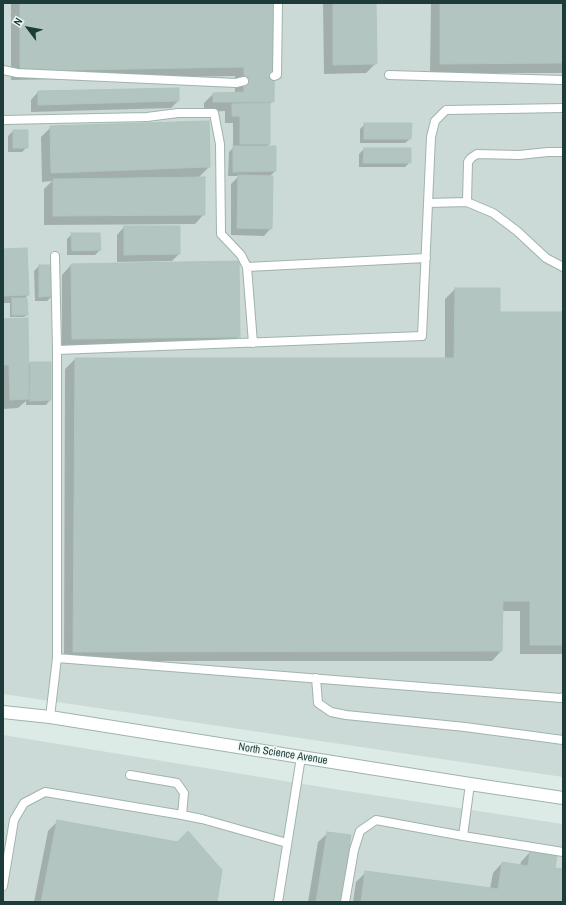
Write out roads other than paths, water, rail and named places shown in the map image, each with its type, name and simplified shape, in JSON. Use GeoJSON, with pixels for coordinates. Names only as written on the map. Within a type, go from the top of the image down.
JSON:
{"type":"FeatureCollection","features":[{"type":"Feature","properties":{"kind":"street","name":"North Science Avenue"},"geometry":{"type":"LineString","coordinates":[[3,712],[50,717],[563,798]]}},
{"type":"Feature","properties":{"kind":"lane"},"geometry":{"type":"LineString","coordinates":[[274,76],[277,76],[278,3]]}},
{"type":"Feature","properties":{"kind":"lane"},"geometry":{"type":"LineString","coordinates":[[3,70],[17,73],[236,83],[244,82]]}},
{"type":"Feature","properties":{"kind":"lane"},"geometry":{"type":"LineString","coordinates":[[389,75],[563,80]]}},
{"type":"Feature","properties":{"kind":"lane"},"geometry":{"type":"LineString","coordinates":[[57,350],[422,336],[431,137],[436,121],[446,110],[563,108]]}},
{"type":"Feature","properties":{"kind":"lane"},"geometry":{"type":"LineString","coordinates":[[3,120],[214,113],[220,144],[221,234],[241,255],[246,267],[253,342]]}},
{"type":"Feature","properties":{"kind":"lane"},"geometry":{"type":"LineString","coordinates":[[467,202],[468,162],[477,154],[519,155],[563,152]]}},
{"type":"Feature","properties":{"kind":"lane"},"geometry":{"type":"LineString","coordinates":[[428,203],[467,202],[493,213],[517,231],[546,258],[563,267]]}},
{"type":"Feature","properties":{"kind":"lane"},"geometry":{"type":"LineString","coordinates":[[50,717],[57,658],[57,350],[55,256]]}},
{"type":"Feature","properties":{"kind":"lane"},"geometry":{"type":"LineString","coordinates":[[246,267],[426,258]]}},
{"type":"Feature","properties":{"kind":"lane"},"geometry":{"type":"LineString","coordinates":[[57,658],[563,697]]}},
{"type":"Feature","properties":{"kind":"lane"},"geometry":{"type":"LineString","coordinates":[[316,678],[318,703],[330,712],[346,715],[465,727],[563,740]]}},
{"type":"Feature","properties":{"kind":"lane"},"geometry":{"type":"LineString","coordinates":[[278,902],[301,757]]}},
{"type":"Feature","properties":{"kind":"lane"},"geometry":{"type":"LineString","coordinates":[[130,774],[177,783],[184,793],[182,815]]}},
{"type":"Feature","properties":{"kind":"lane"},"geometry":{"type":"LineString","coordinates":[[463,836],[470,784]]}},
{"type":"Feature","properties":{"kind":"lane"},"geometry":{"type":"LineString","coordinates":[[3,886],[14,820],[24,803],[45,792],[202,819],[287,843]]}},
{"type":"Feature","properties":{"kind":"lane"},"geometry":{"type":"LineString","coordinates":[[345,902],[354,850],[360,831],[376,820],[563,852]]}}]}
